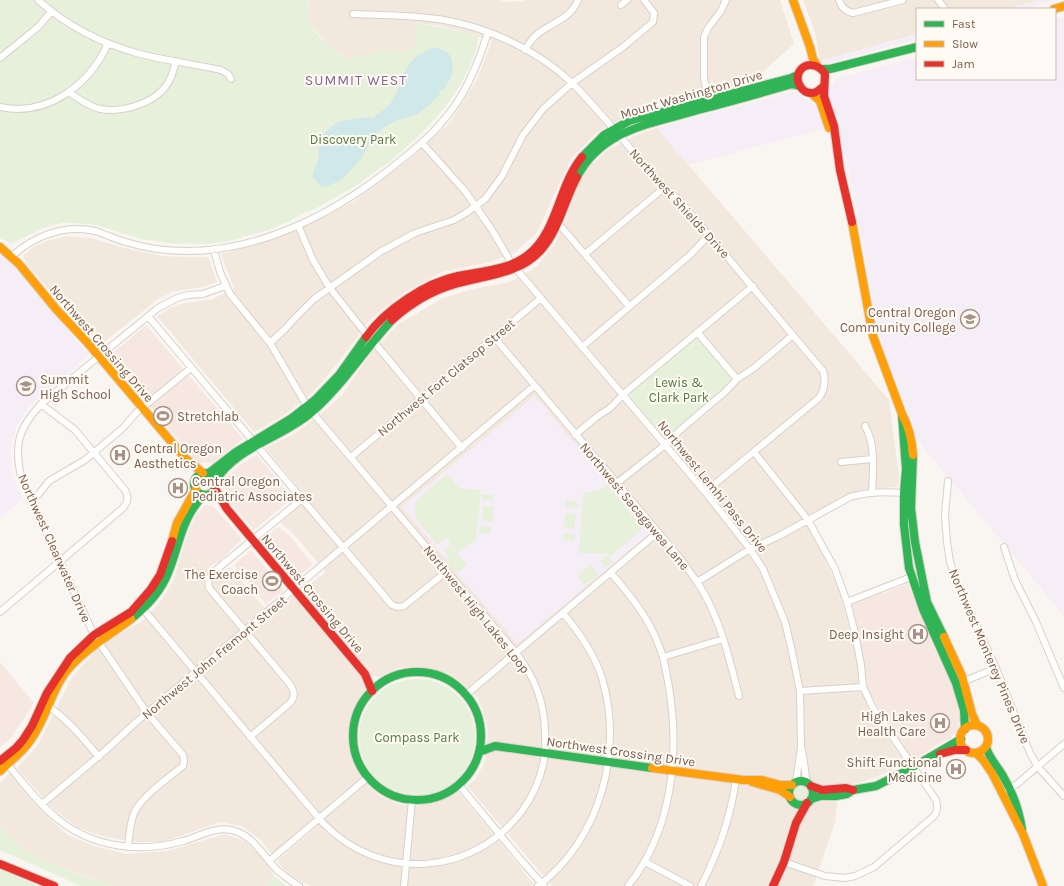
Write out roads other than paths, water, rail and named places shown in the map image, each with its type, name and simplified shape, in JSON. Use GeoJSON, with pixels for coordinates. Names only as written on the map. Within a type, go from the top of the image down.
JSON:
{"type":"FeatureCollection","features":[{"type":"Feature","properties":{"kind":"main road"},"geometry":{"type":"LineString","coordinates":[[794,2],[813,59],[826,75],[824,96],[834,126],[872,336],[902,414],[908,494],[914,537],[927,601],[954,659],[960,684],[965,718],[965,729],[961,739],[961,744],[966,750]]}},
{"type":"Feature","properties":{"kind":"main road"},"geometry":{"type":"LineString","coordinates":[[794,2],[799,32],[806,53],[807,62],[798,78],[799,86],[805,92],[812,94],[820,101],[837,147]]}},
{"type":"Feature","properties":{"kind":"main road"},"geometry":{"type":"LineString","coordinates":[[801,71],[811,65],[830,69],[916,47]]}},
{"type":"Feature","properties":{"kind":"main road"},"geometry":{"type":"LineString","coordinates":[[812,94],[819,92],[832,74],[875,58]]}},
{"type":"Feature","properties":{"kind":"main road","name":"Mount Washington Drive"},"geometry":{"type":"LineString","coordinates":[[514,266],[530,260],[550,240],[569,192],[584,165],[593,153],[629,122],[791,78],[801,71]]}},
{"type":"Feature","properties":{"kind":"main road","name":"Mount Washington Drive"},"geometry":{"type":"LineString","coordinates":[[206,473],[231,455],[292,427],[310,409],[326,399],[345,378],[370,338],[399,314],[426,296],[453,284],[501,274],[528,255],[543,238],[549,228],[568,177],[585,152],[593,144],[617,132],[792,84],[799,86]]}},
{"type":"Feature","properties":{"kind":"main road","name":"Northwest Crossing Drive"},"geometry":{"type":"LineString","coordinates":[[0,246],[99,356],[184,457],[206,473]]}},
{"type":"Feature","properties":{"kind":"main road","name":"Mount Washington Drive"},"geometry":{"type":"LineString","coordinates":[[216,484],[227,467],[255,443]]}},
{"type":"Feature","properties":{"kind":"main road","name":"Northwest Crossing Drive"},"geometry":{"type":"LineString","coordinates":[[184,457],[195,479]]}},
{"type":"Feature","properties":{"kind":"main road"},"geometry":{"type":"LineString","coordinates":[[4,763],[28,745],[67,670],[96,638],[133,618],[156,594],[168,574],[178,540],[193,505],[212,492],[216,484],[213,476],[206,473],[198,475],[195,479],[194,485],[199,493],[206,495]]}},
{"type":"Feature","properties":{"kind":"main road","name":"Northwest Crossing Drive"},"geometry":{"type":"LineString","coordinates":[[216,484],[227,509],[252,540],[365,674],[373,680],[382,682]]}},
{"type":"Feature","properties":{"kind":"main road"},"geometry":{"type":"LineString","coordinates":[[0,771],[4,763],[23,740],[32,726],[47,693],[64,665],[96,638],[131,612],[151,589],[165,563],[178,523],[196,489]]}},
{"type":"Feature","properties":{"kind":"main road"},"geometry":{"type":"LineString","coordinates":[[908,494],[906,547],[912,578],[921,603],[960,684],[972,716],[977,725],[986,733],[988,742],[986,747],[976,753]]}},
{"type":"Feature","properties":{"kind":"main road","name":"Northwest Crossing Drive"},"geometry":{"type":"LineString","coordinates":[[206,495],[227,509]]}},
{"type":"Feature","properties":{"kind":"main road"},"geometry":{"type":"LineString","coordinates":[[422,671],[436,674],[450,680],[467,694],[478,713],[481,723],[481,737],[479,752],[471,772],[459,785],[434,797],[412,800],[390,794],[368,777],[354,751],[352,734],[353,725],[357,712],[365,699],[382,682],[408,672],[422,671]]}},
{"type":"Feature","properties":{"kind":"main road","name":"Northwest Crossing Drive"},"geometry":{"type":"LineString","coordinates":[[365,674],[372,691]]}},
{"type":"Feature","properties":{"kind":"main road"},"geometry":{"type":"LineString","coordinates":[[965,729],[977,725]]}},
{"type":"Feature","properties":{"kind":"main road","name":"Northwest Crossing Drive"},"geometry":{"type":"LineString","coordinates":[[481,737],[495,746],[740,779],[762,780],[781,785],[794,784]]}},
{"type":"Feature","properties":{"kind":"main road"},"geometry":{"type":"LineString","coordinates":[[792,799],[800,804],[821,796],[847,794],[853,790],[876,786],[913,768],[937,752],[961,739]]}},
{"type":"Feature","properties":{"kind":"main road","name":"Northwest Crossing Drive"},"geometry":{"type":"LineString","coordinates":[[479,752],[495,746]]}},
{"type":"Feature","properties":{"kind":"main road"},"geometry":{"type":"LineString","coordinates":[[986,747],[1000,771],[1015,820],[1023,834],[1043,886]]}},
{"type":"Feature","properties":{"kind":"main road"},"geometry":{"type":"LineString","coordinates":[[928,758],[955,750],[966,750],[976,753],[1006,791]]}},
{"type":"Feature","properties":{"kind":"main road","name":"Northwest Crossing Drive"},"geometry":{"type":"LineString","coordinates":[[740,779],[780,790],[792,799]]}},
{"type":"Feature","properties":{"kind":"main road"},"geometry":{"type":"LineString","coordinates":[[796,823],[790,790],[794,784],[799,781],[822,790],[846,788],[853,790]]}},
{"type":"Feature","properties":{"kind":"main road"},"geometry":{"type":"LineString","coordinates":[[773,886],[784,862],[796,823],[813,792],[809,784]]}},
{"type":"Feature","properties":{"kind":"main road"},"geometry":{"type":"LineString","coordinates":[[0,864],[54,886]]}},
{"type":"Feature","properties":{"kind":"street"},"geometry":{"type":"LineString","coordinates":[[38,0],[51,12],[77,28],[108,43],[141,54],[221,70],[228,74],[231,79]]}},
{"type":"Feature","properties":{"kind":"street"},"geometry":{"type":"LineString","coordinates":[[525,50],[531,40],[539,33],[558,22],[572,10],[578,0]]}},
{"type":"Feature","properties":{"kind":"street"},"geometry":{"type":"LineString","coordinates":[[621,5],[627,0]]}},
{"type":"Feature","properties":{"kind":"street"},"geometry":{"type":"LineString","coordinates":[[270,342],[285,330],[303,309],[329,287],[380,252],[415,233],[454,220],[485,199],[502,176],[520,139],[537,115],[572,83],[624,47],[653,22],[654,14],[644,0]]}},
{"type":"Feature","properties":{"kind":"street"},"geometry":{"type":"LineString","coordinates":[[708,100],[704,77],[704,37],[708,28],[721,12],[726,0]]}},
{"type":"Feature","properties":{"kind":"street"},"geometry":{"type":"LineString","coordinates":[[839,0],[842,7],[847,12],[854,13],[903,0]]}},
{"type":"Feature","properties":{"kind":"street"},"geometry":{"type":"LineString","coordinates":[[938,0],[944,8]]}},
{"type":"Feature","properties":{"kind":"street"},"geometry":{"type":"LineString","coordinates":[[0,58],[33,31],[51,12]]}},
{"type":"Feature","properties":{"kind":"street","name":"Northwest Shields Drive"},"geometry":{"type":"LineString","coordinates":[[353,14],[406,16],[444,20],[468,26],[488,32],[525,50],[551,65],[572,83],[665,187],[681,202],[823,371],[825,378],[824,388],[820,398],[705,492]]}},
{"type":"Feature","properties":{"kind":"street"},"geometry":{"type":"LineString","coordinates":[[11,257],[35,239],[53,232],[71,230],[92,231],[125,242],[168,251],[214,250],[256,241],[298,225],[332,208],[365,187],[422,143],[443,122],[466,88],[478,63],[488,32]]}},
{"type":"Feature","properties":{"kind":"street"},"geometry":{"type":"LineString","coordinates":[[0,107],[19,108],[45,104],[70,92],[92,72],[108,43]]}},
{"type":"Feature","properties":{"kind":"street"},"geometry":{"type":"LineString","coordinates":[[70,92],[84,102],[98,109],[120,110],[134,107],[145,102],[165,88],[170,80],[176,61]]}},
{"type":"Feature","properties":{"kind":"street","name":"Northwest Lemhi Pass Drive"},"geometry":{"type":"LineString","coordinates":[[422,143],[455,179],[476,206],[514,266],[705,492],[750,549],[763,569],[785,622],[800,691],[801,748],[794,784]]}},
{"type":"Feature","properties":{"kind":"street"},"geometry":{"type":"LineString","coordinates":[[585,254],[665,187]]}},
{"type":"Feature","properties":{"kind":"street"},"geometry":{"type":"LineString","coordinates":[[558,223],[629,306]]}},
{"type":"Feature","properties":{"kind":"street"},"geometry":{"type":"LineString","coordinates":[[298,225],[313,260],[329,287],[462,448]]}},
{"type":"Feature","properties":{"kind":"street"},"geometry":{"type":"LineString","coordinates":[[582,347],[690,255],[709,235]]}},
{"type":"Feature","properties":{"kind":"street","name":"Northwest High Lakes Loop"},"geometry":{"type":"LineString","coordinates":[[143,609],[319,818],[334,833],[357,849],[377,858],[406,864],[426,864],[459,858],[479,849],[500,834],[515,820],[532,795],[537,784],[545,753],[545,723],[541,701],[529,672],[516,653],[310,409],[270,342],[236,303],[225,286],[214,250]]}},
{"type":"Feature","properties":{"kind":"street","name":"Northwest Clearwater Drive"},"geometry":{"type":"LineString","coordinates":[[128,847],[132,820],[137,808],[142,800],[182,766],[184,760],[183,755],[147,713],[96,638],[21,477],[17,452],[19,440],[29,418],[41,404],[158,308],[177,298],[188,295],[203,294],[225,286]]}},
{"type":"Feature","properties":{"kind":"street"},"geometry":{"type":"LineString","coordinates":[[575,435],[599,415],[609,409],[623,395],[753,286]]}},
{"type":"Feature","properties":{"kind":"street","name":"Northwest Fort Clatsop Street"},"geometry":{"type":"LineString","coordinates":[[351,457],[541,298]]}},
{"type":"Feature","properties":{"kind":"street"},"geometry":{"type":"LineString","coordinates":[[148,316],[388,602],[398,607],[406,605],[447,571]]}},
{"type":"Feature","properties":{"kind":"street"},"geometry":{"type":"LineString","coordinates":[[697,332],[737,379]]}},
{"type":"Feature","properties":{"kind":"street"},"geometry":{"type":"LineString","coordinates":[[618,483],[665,445],[680,430],[725,392],[737,379],[754,368],[793,335]]}},
{"type":"Feature","properties":{"kind":"street","name":"Northwest Sacagawea Lane"},"geometry":{"type":"LineString","coordinates":[[494,337],[575,435],[618,483],[679,557],[697,582],[711,606],[723,639],[739,696]]}},
{"type":"Feature","properties":{"kind":"street"},"geometry":{"type":"LineString","coordinates":[[31,501],[49,481],[79,464],[94,453],[123,428],[142,408],[191,368]]}},
{"type":"Feature","properties":{"kind":"street","name":"Northwest John Fremont Street"},"geometry":{"type":"LineString","coordinates":[[42,804],[147,713],[534,386]]}},
{"type":"Feature","properties":{"kind":"street"},"geometry":{"type":"LineString","coordinates":[[0,612],[122,509],[128,502],[128,496],[125,490],[74,430],[41,404]]}},
{"type":"Feature","properties":{"kind":"street"},"geometry":{"type":"LineString","coordinates":[[865,426],[870,440],[872,459],[872,492]]}},
{"type":"Feature","properties":{"kind":"street"},"geometry":{"type":"LineString","coordinates":[[754,452],[808,520],[835,569],[847,602],[854,629],[861,666],[863,687],[873,708],[936,800],[937,810],[933,817],[874,867],[855,876],[834,878],[814,873],[784,862]]}},
{"type":"Feature","properties":{"kind":"street"},"geometry":{"type":"LineString","coordinates":[[841,462],[872,459]]}},
{"type":"Feature","properties":{"kind":"street","name":"Northwest Monterey Pines Drive"},"geometry":{"type":"LineString","coordinates":[[948,481],[945,515],[947,542],[950,562],[958,586],[996,668],[1030,753],[1038,767],[1064,796]]}},
{"type":"Feature","properties":{"kind":"street"},"geometry":{"type":"LineString","coordinates":[[697,582],[750,549],[779,536],[850,497],[872,492],[908,494]]}},
{"type":"Feature","properties":{"kind":"street"},"geometry":{"type":"LineString","coordinates":[[250,737],[290,703],[294,693],[293,688],[209,588],[208,580],[216,570],[302,499]]}},
{"type":"Feature","properties":{"kind":"street"},"geometry":{"type":"LineString","coordinates":[[467,694],[658,532]]}},
{"type":"Feature","properties":{"kind":"street"},"geometry":{"type":"LineString","coordinates":[[1004,547],[1016,580],[1061,673],[1064,688]]}},
{"type":"Feature","properties":{"kind":"street"},"geometry":{"type":"LineString","coordinates":[[611,573],[640,609],[654,633],[663,657],[671,703],[674,738],[673,770],[662,824],[645,862],[628,886]]}},
{"type":"Feature","properties":{"kind":"street"},"geometry":{"type":"LineString","coordinates":[[847,602],[912,578]]}},
{"type":"Feature","properties":{"kind":"street"},"geometry":{"type":"LineString","coordinates":[[459,785],[541,885],[564,860],[586,829],[594,813],[601,793],[608,762],[611,729],[602,678],[592,654],[580,633],[563,613]]}},
{"type":"Feature","properties":{"kind":"street"},"geometry":{"type":"LineString","coordinates":[[663,657],[723,639]]}},
{"type":"Feature","properties":{"kind":"street"},"geometry":{"type":"LineString","coordinates":[[960,684],[996,668]]}},
{"type":"Feature","properties":{"kind":"street"},"geometry":{"type":"LineString","coordinates":[[800,691],[863,687]]}},
{"type":"Feature","properties":{"kind":"street"},"geometry":{"type":"LineString","coordinates":[[48,706],[73,727],[99,756]]}},
{"type":"Feature","properties":{"kind":"street"},"geometry":{"type":"LineString","coordinates":[[1006,791],[1018,784],[1064,744]]}},
{"type":"Feature","properties":{"kind":"street","name":"Northwest Lemhi Pass Drive"},"geometry":{"type":"LineString","coordinates":[[801,748],[804,757],[804,772],[809,784]]}},
{"type":"Feature","properties":{"kind":"street"},"geometry":{"type":"LineString","coordinates":[[4,763],[58,820],[82,835],[105,843],[146,848],[188,840],[213,830],[228,829],[238,832],[248,838],[283,875],[299,886]]}},
{"type":"Feature","properties":{"kind":"street"},"geometry":{"type":"LineString","coordinates":[[269,861],[368,777]]}},
{"type":"Feature","properties":{"kind":"street"},"geometry":{"type":"LineString","coordinates":[[701,886],[721,838],[740,779]]}},
{"type":"Feature","properties":{"kind":"street"},"geometry":{"type":"LineString","coordinates":[[404,886],[412,800]]}},
{"type":"Feature","properties":{"kind":"street"},"geometry":{"type":"LineString","coordinates":[[645,862],[690,886]]}},
{"type":"Feature","properties":{"kind":"water"},"geometry":{"type":"Polygon","coordinates":[[[432,48],[439,48],[448,53],[451,57],[453,67],[450,79],[443,90],[439,91],[440,94],[416,115],[394,121],[382,129],[374,137],[361,159],[340,181],[325,187],[321,186],[313,178],[313,174],[318,160],[320,140],[324,133],[339,121],[369,117],[370,119],[376,117],[376,115],[385,109],[395,97],[406,69],[411,62],[432,48]]]}},
{"type":"Feature","properties":{"kind":"place","name":"Central Oregon Community College"},"geometry":{"type":"Point","coordinates":[970,319]}},
{"type":"Feature","properties":{"kind":"place","name":"Summit High School"},"geometry":{"type":"Point","coordinates":[26,386]}},
{"type":"Feature","properties":{"kind":"place","name":"Stretchlab"},"geometry":{"type":"Point","coordinates":[163,416]}},
{"type":"Feature","properties":{"kind":"place","name":"Central Oregon Aesthetics"},"geometry":{"type":"Point","coordinates":[120,455]}},
{"type":"Feature","properties":{"kind":"place","name":"Central Oregon Pediatric Associates"},"geometry":{"type":"Point","coordinates":[178,488]}},
{"type":"Feature","properties":{"kind":"place","name":"The Exercise Coach"},"geometry":{"type":"Point","coordinates":[272,581]}},
{"type":"Feature","properties":{"kind":"place","name":"Deep Insight"},"geometry":{"type":"Point","coordinates":[918,634]}},
{"type":"Feature","properties":{"kind":"place","name":"High Lakes Health Care"},"geometry":{"type":"Point","coordinates":[940,723]}},
{"type":"Feature","properties":{"kind":"place","name":"Shift Functional Medicine"},"geometry":{"type":"Point","coordinates":[956,769]}},
{"type":"Feature","properties":{"kind":"district","name":"SUMMIT WEST"},"geometry":{"type":"Point","coordinates":[356,80]}},
{"type":"Feature","properties":{"kind":"park label","name":"Discovery Park"},"geometry":{"type":"Point","coordinates":[353,139]}},
{"type":"Feature","properties":{"kind":"park label","name":"Lewis & Clark Park"},"geometry":{"type":"Point","coordinates":[679,390]}},
{"type":"Feature","properties":{"kind":"park label","name":"Compass Park"},"geometry":{"type":"Point","coordinates":[417,737]}}]}
